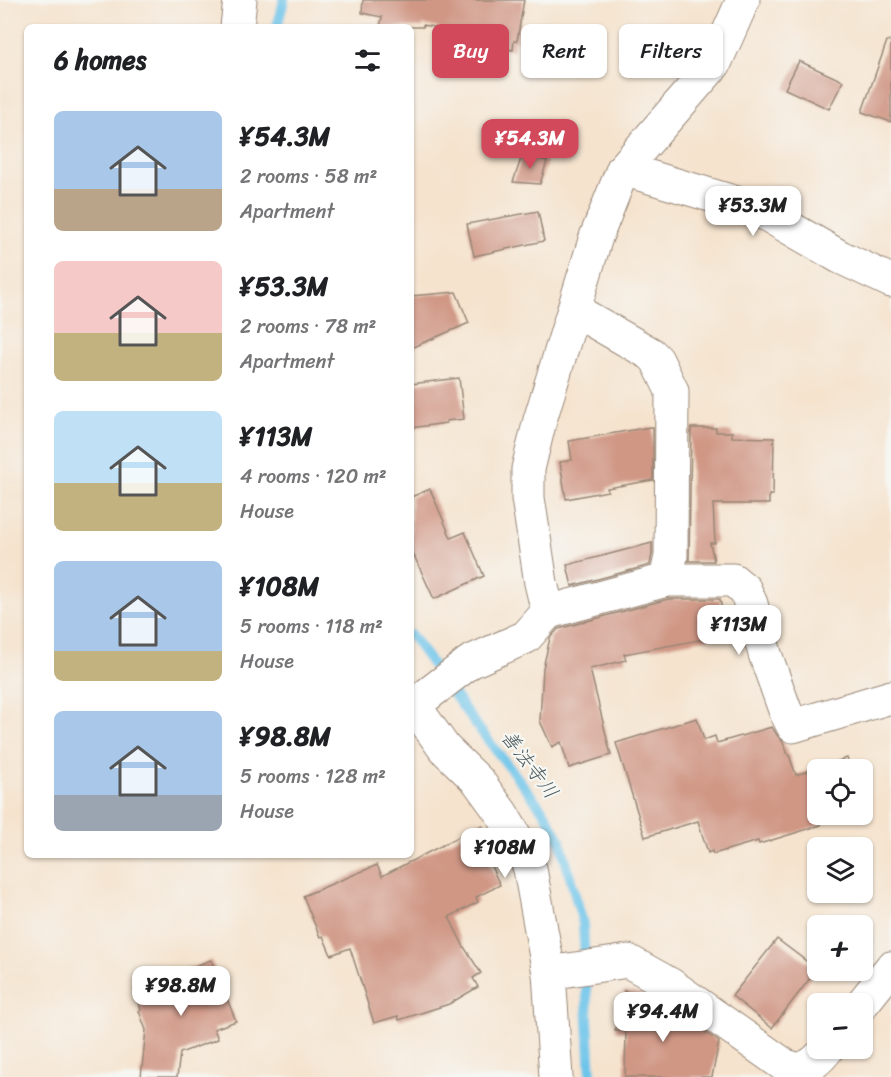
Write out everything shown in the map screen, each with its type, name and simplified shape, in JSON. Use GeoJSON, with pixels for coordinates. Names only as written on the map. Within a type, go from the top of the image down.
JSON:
{"type":"FeatureCollection","features":[{"type":"Feature","properties":{"kind":"street"},"geometry":{"type":"LineString","coordinates":[[237,24],[240,0]]}},
{"type":"Feature","properties":{"kind":"street"},"geometry":{"type":"LineString","coordinates":[[548,612],[541,583],[528,498],[528,469],[540,420],[596,237],[622,169],[715,63],[743,0]]}},
{"type":"Feature","properties":{"kind":"street"},"geometry":{"type":"LineString","coordinates":[[622,169],[757,209],[840,257],[891,281]]}},
{"type":"Feature","properties":{"kind":"street"},"geometry":{"type":"LineString","coordinates":[[574,310],[651,354],[657,360],[672,391],[671,555],[666,580]]}},
{"type":"Feature","properties":{"kind":"street"},"geometry":{"type":"LineString","coordinates":[[556,1077],[555,972],[530,869],[522,848],[502,814],[478,781],[444,748],[417,700],[470,662],[526,637],[548,612],[666,580],[733,580],[745,590],[765,654],[793,726],[891,697]]}},
{"type":"Feature","properties":{"kind":"street"},"geometry":{"type":"LineString","coordinates":[[555,972],[628,961],[671,985],[784,1065],[798,1070],[817,1059]]}},
{"type":"Feature","properties":{"kind":"street"},"geometry":{"type":"LineString","coordinates":[[871,993],[891,968]]}},
{"type":"Feature","properties":{"kind":"building"},"geometry":{"type":"Polygon","coordinates":[[[363,0],[524,0],[517,41],[514,41],[513,50],[509,49],[509,24],[432,24],[432,27],[423,25],[423,27],[414,27],[414,24],[381,24],[382,17],[362,13],[363,0]]]}},
{"type":"Feature","properties":{"kind":"building"},"geometry":{"type":"Polygon","coordinates":[[[887,41],[891,41],[891,122],[862,112],[887,41]]]}},
{"type":"Feature","properties":{"kind":"building"},"geometry":{"type":"Polygon","coordinates":[[[799,61],[843,81],[829,109],[785,89],[799,61]]]}},
{"type":"Feature","properties":{"kind":"building"},"geometry":{"type":"Polygon","coordinates":[[[523,153],[547,161],[540,184],[513,182],[523,153]]]}},
{"type":"Feature","properties":{"kind":"building"},"geometry":{"type":"Polygon","coordinates":[[[538,211],[544,241],[474,256],[467,224],[538,211]]]}},
{"type":"Feature","properties":{"kind":"building"},"geometry":{"type":"Polygon","coordinates":[[[456,292],[469,323],[414,347],[414,296],[456,292]]]}},
{"type":"Feature","properties":{"kind":"building"},"geometry":{"type":"Polygon","coordinates":[[[459,378],[464,419],[414,428],[414,384],[459,378]]]}},
{"type":"Feature","properties":{"kind":"building"},"geometry":{"type":"Polygon","coordinates":[[[653,427],[653,480],[607,488],[608,491],[566,499],[560,462],[572,460],[569,441],[653,427]]]}},
{"type":"Feature","properties":{"kind":"building"},"geometry":{"type":"Polygon","coordinates":[[[691,428],[716,428],[716,432],[732,432],[732,437],[774,438],[773,495],[769,495],[769,504],[713,504],[715,543],[710,543],[714,561],[689,561],[691,428]]]}},
{"type":"Feature","properties":{"kind":"building"},"geometry":{"type":"Polygon","coordinates":[[[430,489],[451,538],[465,532],[484,576],[434,599],[414,556],[414,496],[430,489]]]}},
{"type":"Feature","properties":{"kind":"building"},"geometry":{"type":"Polygon","coordinates":[[[652,543],[650,565],[572,586],[567,565],[652,543]]]}},
{"type":"Feature","properties":{"kind":"building"},"geometry":{"type":"Polygon","coordinates":[[[668,599],[720,599],[725,628],[708,631],[710,638],[624,654],[626,660],[590,669],[611,755],[569,768],[561,742],[552,747],[540,721],[543,668],[550,638],[558,629],[668,599]]]}},
{"type":"Feature","properties":{"kind":"building"},"geometry":{"type":"Polygon","coordinates":[[[697,718],[704,740],[715,736],[717,743],[772,727],[783,742],[796,775],[807,771],[807,825],[821,825],[759,844],[758,841],[713,854],[712,851],[708,853],[698,821],[645,837],[616,743],[697,718]]]}},
{"type":"Feature","properties":{"kind":"building"},"geometry":{"type":"Polygon","coordinates":[[[482,825],[496,850],[486,856],[500,885],[476,897],[478,902],[449,917],[464,947],[481,973],[473,978],[478,987],[449,1004],[399,1020],[398,1016],[374,1023],[350,948],[331,955],[323,936],[320,937],[303,896],[377,865],[382,876],[482,825]]]}},
{"type":"Feature","properties":{"kind":"building"},"geometry":{"type":"Polygon","coordinates":[[[777,939],[807,962],[808,981],[772,1028],[732,996],[777,939]]]}},
{"type":"Feature","properties":{"kind":"building"},"geometry":{"type":"Polygon","coordinates":[[[211,960],[236,1021],[214,1029],[218,1039],[180,1053],[177,1077],[141,1077],[146,1030],[134,989],[211,960]]]}},
{"type":"Feature","properties":{"kind":"building"},"geometry":{"type":"Polygon","coordinates":[[[624,991],[652,997],[649,1011],[685,1018],[719,1042],[712,1077],[625,1077],[626,1032],[615,1030],[624,991]]]}},
{"type":"Feature","properties":{"kind":"waterway","name":"善法寺川"},"geometry":{"type":"LineString","coordinates":[[278,24],[284,0]]}},
{"type":"Feature","properties":{"kind":"waterway","name":"善法寺川"},"geometry":{"type":"LineString","coordinates":[[414,639],[473,721],[545,813],[560,840],[583,924],[591,1077]]}}]}
